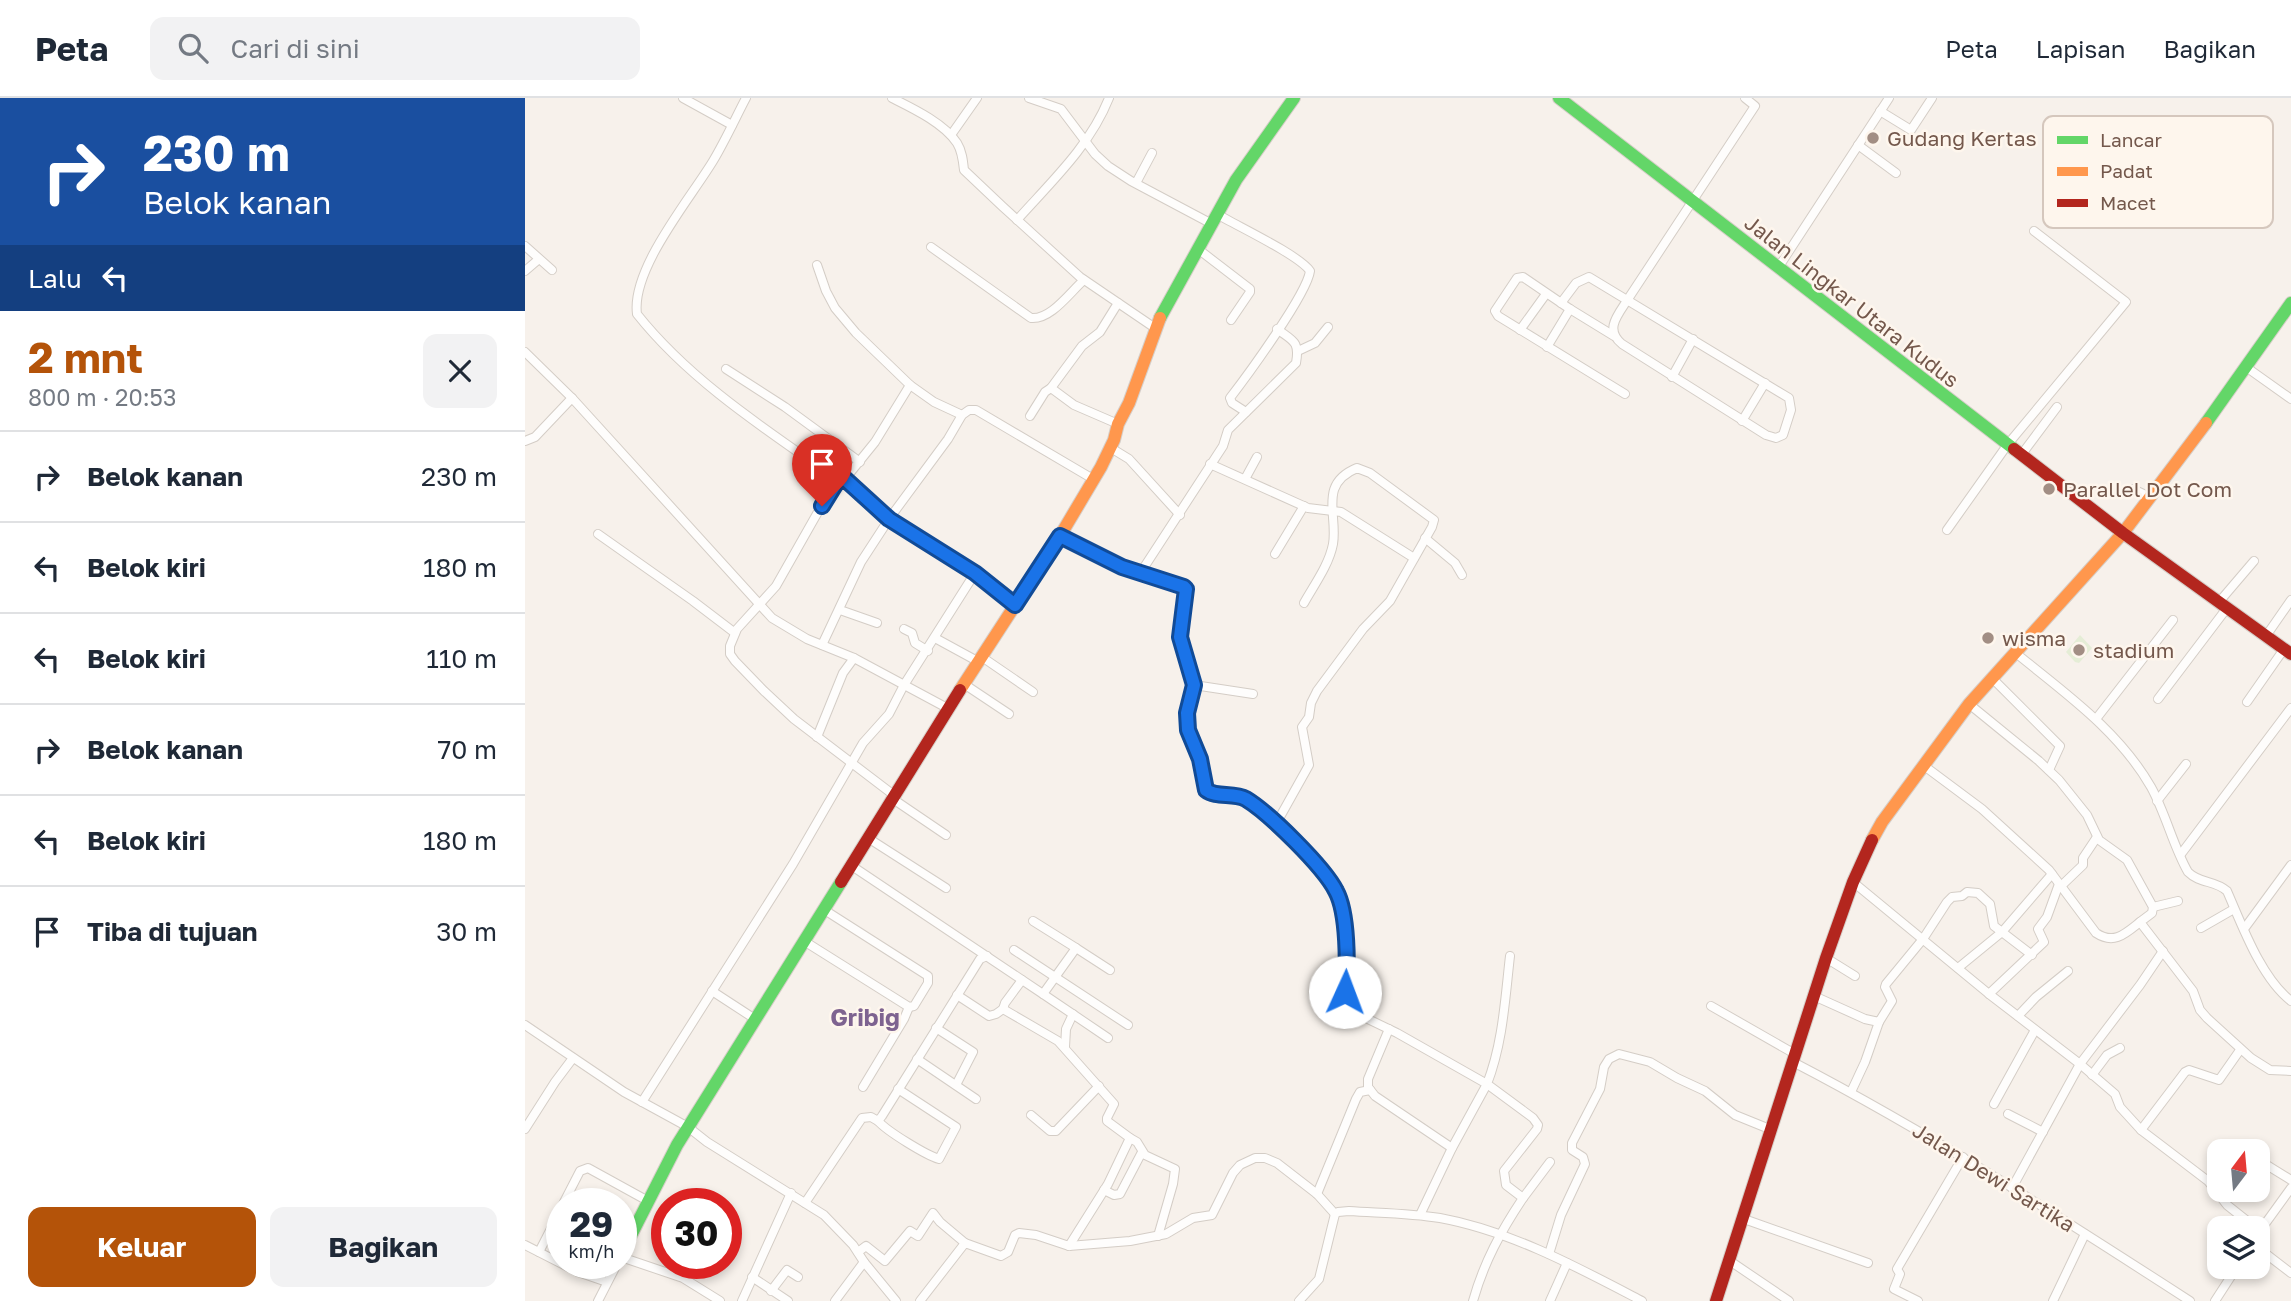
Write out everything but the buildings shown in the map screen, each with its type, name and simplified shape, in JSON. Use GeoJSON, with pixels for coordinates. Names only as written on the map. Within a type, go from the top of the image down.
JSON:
{"type":"FeatureCollection","features":[{"type":"Feature","properties":{"kind":"main road"},"geometry":{"type":"LineString","coordinates":[[637,1222],[688,1127],[964,684],[1060,536],[1111,448],[1155,328],[1236,180],[1294,98]]}},
{"type":"Feature","properties":{"kind":"main road","name":"Jalan Lingkar Utara Kudus"},"geometry":{"type":"LineString","coordinates":[[1559,98],[2123,533],[2287,651]]}},
{"type":"Feature","properties":{"kind":"main road"},"geometry":{"type":"LineString","coordinates":[[1716,1301],[1826,958],[1853,882],[1882,822],[1969,704],[2017,654],[2123,533],[2291,303]]}},
{"type":"Feature","properties":{"kind":"street"},"geometry":{"type":"LineString","coordinates":[[683,98],[731,125]]}},
{"type":"Feature","properties":{"kind":"street"},"geometry":{"type":"LineString","coordinates":[[745,98],[715,158],[666,230],[636,298],[637,314],[662,343],[708,385],[841,479],[889,519],[975,573],[1015,605]]}},
{"type":"Feature","properties":{"kind":"street"},"geometry":{"type":"LineString","coordinates":[[892,98],[922,114],[951,135],[961,152],[964,170],[1084,279],[1155,328]]}},
{"type":"Feature","properties":{"kind":"street"},"geometry":{"type":"LineString","coordinates":[[951,135],[977,98]]}},
{"type":"Feature","properties":{"kind":"street"},"geometry":{"type":"LineString","coordinates":[[1029,98],[1061,109],[1108,166],[1136,183],[1306,265],[1310,271],[1308,280],[1230,398],[1232,403],[1246,412]]}},
{"type":"Feature","properties":{"kind":"street"},"geometry":{"type":"LineString","coordinates":[[1017,220],[1086,142],[1100,120],[1109,98]]}},
{"type":"Feature","properties":{"kind":"street"},"geometry":{"type":"LineString","coordinates":[[1614,335],[1613,324],[1627,299],[1758,102],[1745,98]]}},
{"type":"Feature","properties":{"kind":"street"},"geometry":{"type":"LineString","coordinates":[[1777,268],[1889,98]]}},
{"type":"Feature","properties":{"kind":"street"},"geometry":{"type":"LineString","coordinates":[[1880,111],[1911,130],[1932,98]]}},
{"type":"Feature","properties":{"kind":"street"},"geometry":{"type":"LineString","coordinates":[[1858,145],[1896,173]]}},
{"type":"Feature","properties":{"kind":"street"},"geometry":{"type":"LineString","coordinates":[[1136,183],[1152,153]]}},
{"type":"Feature","properties":{"kind":"street"},"geometry":{"type":"LineString","coordinates":[[1947,530],[2008,444],[2126,302],[2034,231]]}},
{"type":"Feature","properties":{"kind":"street"},"geometry":{"type":"LineString","coordinates":[[525,246],[552,270]]}},
{"type":"Feature","properties":{"kind":"street"},"geometry":{"type":"LineString","coordinates":[[931,247],[1031,318],[1041,318],[1048,313],[1084,279]]}},
{"type":"Feature","properties":{"kind":"street"},"geometry":{"type":"LineString","coordinates":[[1198,249],[1249,289],[1250,292],[1231,320]]}},
{"type":"Feature","properties":{"kind":"street"},"geometry":{"type":"LineString","coordinates":[[525,271],[539,259]]}},
{"type":"Feature","properties":{"kind":"street"},"geometry":{"type":"LineString","coordinates":[[817,265],[835,308],[865,342],[910,385],[934,402],[962,415]]}},
{"type":"Feature","properties":{"kind":"street"},"geometry":{"type":"LineString","coordinates":[[1561,303],[1576,283],[1589,277],[1765,383],[1791,402],[1785,432],[1780,437],[1770,438],[1672,377],[1622,344],[1614,335],[1546,294],[1525,278],[1517,278],[1495,310],[1498,316],[1625,394]]}},
{"type":"Feature","properties":{"kind":"street"},"geometry":{"type":"LineString","coordinates":[[1520,330],[1546,294]]}},
{"type":"Feature","properties":{"kind":"street"},"geometry":{"type":"LineString","coordinates":[[1030,416],[1045,392],[1059,379],[1082,346],[1100,332],[1118,303]]}},
{"type":"Feature","properties":{"kind":"street"},"geometry":{"type":"LineString","coordinates":[[1547,347],[1570,309]]}},
{"type":"Feature","properties":{"kind":"street"},"geometry":{"type":"LineString","coordinates":[[1277,330],[1296,345],[1315,343],[1328,327]]}},
{"type":"Feature","properties":{"kind":"street"},"geometry":{"type":"LineString","coordinates":[[1672,377],[1693,339]]}},
{"type":"Feature","properties":{"kind":"street"},"geometry":{"type":"LineString","coordinates":[[1141,572],[1223,446],[1228,430],[1296,362],[1296,345]]}},
{"type":"Feature","properties":{"kind":"street"},"geometry":{"type":"LineString","coordinates":[[525,352],[572,398],[772,618],[807,639],[854,658],[949,709]]}},
{"type":"Feature","properties":{"kind":"street"},"geometry":{"type":"LineString","coordinates":[[2246,367],[2291,399]]}},
{"type":"Feature","properties":{"kind":"street"},"geometry":{"type":"LineString","coordinates":[[726,369],[785,407],[860,462]]}},
{"type":"Feature","properties":{"kind":"street"},"geometry":{"type":"LineString","coordinates":[[1742,421],[1765,383]]}},
{"type":"Feature","properties":{"kind":"street"},"geometry":{"type":"LineString","coordinates":[[910,385],[875,442],[860,462],[841,479],[776,586],[735,634],[730,654],[764,691],[817,737],[946,835]]}},
{"type":"Feature","properties":{"kind":"street"},"geometry":{"type":"LineString","coordinates":[[1051,388],[1074,405],[1118,424]]}},
{"type":"Feature","properties":{"kind":"street"},"geometry":{"type":"LineString","coordinates":[[525,441],[535,437],[572,398]]}},
{"type":"Feature","properties":{"kind":"street"},"geometry":{"type":"LineString","coordinates":[[2022,454],[2057,407]]}},
{"type":"Feature","properties":{"kind":"street"},"geometry":{"type":"LineString","coordinates":[[822,645],[861,562],[962,415],[969,410],[977,410],[1093,479]]}},
{"type":"Feature","properties":{"kind":"street"},"geometry":{"type":"LineString","coordinates":[[1111,448],[1129,459],[1180,515]]}},
{"type":"Feature","properties":{"kind":"street"},"geometry":{"type":"LineString","coordinates":[[1245,479],[1257,457]]}},
{"type":"Feature","properties":{"kind":"street"},"geometry":{"type":"LineString","coordinates":[[1210,464],[1317,511],[1341,512],[1414,558]]}},
{"type":"Feature","properties":{"kind":"street"},"geometry":{"type":"LineString","coordinates":[[1276,824],[1309,765],[1302,727],[1309,717],[1317,691],[1363,629],[1391,600],[1433,523],[1431,517],[1360,468],[1350,471],[1336,487],[1330,502],[1333,543],[1326,563],[1304,603]]}},
{"type":"Feature","properties":{"kind":"street"},"geometry":{"type":"LineString","coordinates":[[2133,489],[2150,497]]}},
{"type":"Feature","properties":{"kind":"street"},"geometry":{"type":"LineString","coordinates":[[1275,554],[1304,506]]}},
{"type":"Feature","properties":{"kind":"street"},"geometry":{"type":"LineString","coordinates":[[598,534],[735,634]]}},
{"type":"Feature","properties":{"kind":"street"},"geometry":{"type":"LineString","coordinates":[[1060,536],[1122,567],[1186,589],[1180,637],[1194,685],[1187,713],[1188,730],[1200,759],[1206,790],[1245,798],[1276,824],[1323,873],[1337,892],[1348,966],[1343,1004],[1345,1008],[1487,1084],[1537,1122],[1537,1129],[1503,1175],[1506,1185],[1523,1198]]}},
{"type":"Feature","properties":{"kind":"street"},"geometry":{"type":"LineString","coordinates":[[1425,538],[1455,563],[1462,575]]}},
{"type":"Feature","properties":{"kind":"street"},"geometry":{"type":"LineString","coordinates":[[2158,699],[2254,561]]}},
{"type":"Feature","properties":{"kind":"street"},"geometry":{"type":"LineString","coordinates":[[642,1102],[793,864],[863,743],[884,722],[904,685],[975,573]]}},
{"type":"Feature","properties":{"kind":"street"},"geometry":{"type":"LineString","coordinates":[[2266,636],[2291,600]]}},
{"type":"Feature","properties":{"kind":"street"},"geometry":{"type":"LineString","coordinates":[[840,610],[877,623]]}},
{"type":"Feature","properties":{"kind":"street"},"geometry":{"type":"LineString","coordinates":[[2096,719],[2173,620]]}},
{"type":"Feature","properties":{"kind":"street"},"geometry":{"type":"LineString","coordinates":[[905,629],[912,633],[915,643],[927,651]]}},
{"type":"Feature","properties":{"kind":"street"},"geometry":{"type":"LineString","coordinates":[[936,638],[980,659],[1033,692]]}},
{"type":"Feature","properties":{"kind":"street"},"geometry":{"type":"LineString","coordinates":[[2247,702],[2287,651]]}},
{"type":"Feature","properties":{"kind":"street"},"geometry":{"type":"LineString","coordinates":[[2017,654],[2096,719],[2120,743],[2137,765],[2157,801],[2185,865],[2193,877],[2225,888],[2273,983],[2291,1002]]}},
{"type":"Feature","properties":{"kind":"street"},"geometry":{"type":"LineString","coordinates":[[817,737],[843,673],[854,658]]}},
{"type":"Feature","properties":{"kind":"street"},"geometry":{"type":"LineString","coordinates":[[1993,679],[2060,746],[2049,770]]}},
{"type":"Feature","properties":{"kind":"street"},"geometry":{"type":"LineString","coordinates":[[964,684],[1009,714]]}},
{"type":"Feature","properties":{"kind":"street"},"geometry":{"type":"LineString","coordinates":[[1194,685],[1252,694]]}},
{"type":"Feature","properties":{"kind":"street"},"geometry":{"type":"LineString","coordinates":[[1923,765],[1982,809],[2022,844],[2052,874],[2094,930],[2105,938],[2117,938],[2152,914],[2153,907],[2127,860],[2102,843],[2074,797],[2049,770],[1969,704]]}},
{"type":"Feature","properties":{"kind":"street"},"geometry":{"type":"LineString","coordinates":[[2181,854],[2291,708]]}},
{"type":"Feature","properties":{"kind":"street"},"geometry":{"type":"LineString","coordinates":[[2157,801],[2186,764]]}},
{"type":"Feature","properties":{"kind":"street"},"geometry":{"type":"LineString","coordinates":[[1989,995],[2044,941],[2038,929],[2047,917],[2060,885],[2083,865],[2083,860],[2097,837]]}},
{"type":"Feature","properties":{"kind":"street"},"geometry":{"type":"LineString","coordinates":[[868,838],[946,888]]}},
{"type":"Feature","properties":{"kind":"street"},"geometry":{"type":"LineString","coordinates":[[2245,929],[2291,865]]}},
{"type":"Feature","properties":{"kind":"street"},"geometry":{"type":"LineString","coordinates":[[852,866],[1108,1038]]}},
{"type":"Feature","properties":{"kind":"street"},"geometry":{"type":"LineString","coordinates":[[1958,968],[2002,932],[2052,874]]}},
{"type":"Feature","properties":{"kind":"street"},"geometry":{"type":"LineString","coordinates":[[1853,882],[1989,995],[2115,1094],[2120,1107],[2141,1130],[2209,1181],[2227,1205],[2240,1216]]}},
{"type":"Feature","properties":{"kind":"street"},"geometry":{"type":"LineString","coordinates":[[1851,1092],[1879,1023],[1892,1001],[1886,984],[1923,939],[1947,902],[1968,892],[1978,893],[1990,904],[1994,926],[2032,955]]}},
{"type":"Feature","properties":{"kind":"street"},"geometry":{"type":"LineString","coordinates":[[2153,907],[2178,901]]}},
{"type":"Feature","properties":{"kind":"street"},"geometry":{"type":"LineString","coordinates":[[823,909],[928,976],[928,983],[914,1006],[909,1007],[863,1087]]}},
{"type":"Feature","properties":{"kind":"street"},"geometry":{"type":"LineString","coordinates":[[2201,928],[2234,909]]}},
{"type":"Feature","properties":{"kind":"street"},"geometry":{"type":"LineString","coordinates":[[1033,921],[1110,970]]}},
{"type":"Feature","properties":{"kind":"street"},"geometry":{"type":"LineString","coordinates":[[2140,922],[2193,991],[2203,1014],[2251,1058],[2270,1070],[2291,1071]]}},
{"type":"Feature","properties":{"kind":"street"},"geometry":{"type":"LineString","coordinates":[[804,940],[909,1007]]}},
{"type":"Feature","properties":{"kind":"street"},"geometry":{"type":"LineString","coordinates":[[1044,994],[1076,948]]}},
{"type":"Feature","properties":{"kind":"street"},"geometry":{"type":"LineString","coordinates":[[1014,950],[1128,1025]]}},
{"type":"Feature","properties":{"kind":"street"},"geometry":{"type":"LineString","coordinates":[[2012,1188],[2080,1065],[2163,951]]}},
{"type":"Feature","properties":{"kind":"street"},"geometry":{"type":"LineString","coordinates":[[878,1121],[980,959],[987,956]]}},
{"type":"Feature","properties":{"kind":"street"},"geometry":{"type":"LineString","coordinates":[[1419,1215],[1496,1062],[1510,956]]}},
{"type":"Feature","properties":{"kind":"street"},"geometry":{"type":"LineString","coordinates":[[1826,958],[1855,976]]}},
{"type":"Feature","properties":{"kind":"street"},"geometry":{"type":"LineString","coordinates":[[2018,1016],[2068,971]]}},
{"type":"Feature","properties":{"kind":"street"},"geometry":{"type":"LineString","coordinates":[[957,995],[989,1016],[1003,1009],[1022,980]]}},
{"type":"Feature","properties":{"kind":"street"},"geometry":{"type":"LineString","coordinates":[[712,991],[755,1020]]}},
{"type":"Feature","properties":{"kind":"street"},"geometry":{"type":"LineString","coordinates":[[1814,996],[1879,1023]]}},
{"type":"Feature","properties":{"kind":"street","name":"Jalan Dewi Sartika"},"geometry":{"type":"LineString","coordinates":[[1711,1006],[1963,1157],[2190,1301]]}},
{"type":"Feature","properties":{"kind":"street"},"geometry":{"type":"LineString","coordinates":[[1003,1009],[1065,1047],[1114,1104],[1107,1121],[1137,1142],[1142,1152],[1153,1160],[1173,1167],[1175,1172],[1158,1236]]}},
{"type":"Feature","properties":{"kind":"street"},"geometry":{"type":"LineString","coordinates":[[1065,1047],[1066,1029],[1073,1014]]}},
{"type":"Feature","properties":{"kind":"street"},"geometry":{"type":"LineString","coordinates":[[525,1025],[642,1102],[688,1127],[707,1142],[805,1203],[834,1225],[896,1301]]}},
{"type":"Feature","properties":{"kind":"street"},"geometry":{"type":"LineString","coordinates":[[936,1028],[973,1052],[956,1084]]}},
{"type":"Feature","properties":{"kind":"street"},"geometry":{"type":"LineString","coordinates":[[1389,1030],[1368,1079],[1370,1090],[1452,1148]]}},
{"type":"Feature","properties":{"kind":"street"},"geometry":{"type":"LineString","coordinates":[[1994,1104],[2035,1030]]}},
{"type":"Feature","properties":{"kind":"street"},"geometry":{"type":"LineString","coordinates":[[2092,1075],[2107,1055],[2120,1048]]}},
{"type":"Feature","properties":{"kind":"street"},"geometry":{"type":"LineString","coordinates":[[2141,1130],[2185,1072],[2189,1069],[2215,1080],[2222,1079],[2240,1050]]}},
{"type":"Feature","properties":{"kind":"street"},"geometry":{"type":"LineString","coordinates":[[1549,1254],[1561,1214],[1585,1164],[1583,1157],[1572,1150],[1571,1143],[1600,1089],[1604,1067],[1613,1056],[1619,1054],[1650,1062],[1705,1091],[1735,1115],[1772,1130]]}},
{"type":"Feature","properties":{"kind":"street"},"geometry":{"type":"LineString","coordinates":[[525,1129],[573,1058]]}},
{"type":"Feature","properties":{"kind":"street"},"geometry":{"type":"LineString","coordinates":[[917,1059],[976,1098]]}},
{"type":"Feature","properties":{"kind":"street"},"geometry":{"type":"LineString","coordinates":[[1031,1115],[1054,1132],[1099,1086]]}},
{"type":"Feature","properties":{"kind":"street"},"geometry":{"type":"LineString","coordinates":[[805,1203],[862,1118],[878,1121],[939,1159],[955,1127],[898,1089]]}},
{"type":"Feature","properties":{"kind":"street"},"geometry":{"type":"LineString","coordinates":[[1317,1194],[1356,1099],[1360,1092],[1370,1090]]}},
{"type":"Feature","properties":{"kind":"street"},"geometry":{"type":"LineString","coordinates":[[2008,1114],[2043,1132]]}},
{"type":"Feature","properties":{"kind":"street"},"geometry":{"type":"LineString","coordinates":[[1069,1245],[1104,1190],[1130,1138]]}},
{"type":"Feature","properties":{"kind":"street"},"geometry":{"type":"LineString","coordinates":[[1104,1190],[1114,1195],[1120,1194],[1142,1152]]}},
{"type":"Feature","properties":{"kind":"street"},"geometry":{"type":"LineString","coordinates":[[1891,1301],[1900,1273],[1898,1269],[1963,1157]]}},
{"type":"Feature","properties":{"kind":"street"},"geometry":{"type":"LineString","coordinates":[[858,1252],[866,1246],[870,1247],[885,1261],[910,1231],[918,1236],[921,1233],[933,1213],[965,1242],[1001,1256],[1008,1252],[1015,1235],[1019,1233],[1069,1245],[1158,1236],[1193,1218],[1212,1215],[1233,1173],[1247,1160],[1265,1158],[1277,1163],[1317,1194],[1335,1214]]}},
{"type":"Feature","properties":{"kind":"street"},"geometry":{"type":"LineString","coordinates":[[1473,1301],[1499,1235],[1550,1162]]}},
{"type":"Feature","properties":{"kind":"street"},"geometry":{"type":"LineString","coordinates":[[2270,1167],[2291,1180]]}},
{"type":"Feature","properties":{"kind":"street"},"geometry":{"type":"LineString","coordinates":[[571,1188],[580,1171],[588,1168],[624,1188]]}},
{"type":"Feature","properties":{"kind":"street"},"geometry":{"type":"LineString","coordinates":[[2270,1216],[2291,1188]]}},
{"type":"Feature","properties":{"kind":"street"},"geometry":{"type":"LineString","coordinates":[[742,1301],[791,1193]]}},
{"type":"Feature","properties":{"kind":"street"},"geometry":{"type":"LineString","coordinates":[[637,1195],[647,1201]]}},
{"type":"Feature","properties":{"kind":"street"},"geometry":{"type":"LineString","coordinates":[[1335,1214],[1349,1211],[1419,1215],[1468,1224],[1549,1254],[1642,1301]]}},
{"type":"Feature","properties":{"kind":"street"},"geometry":{"type":"LineString","coordinates":[[1299,1301],[1319,1279],[1335,1214]]}},
{"type":"Feature","properties":{"kind":"street"},"geometry":{"type":"LineString","coordinates":[[1744,1219],[1868,1263]]}},
{"type":"Feature","properties":{"kind":"street"},"geometry":{"type":"LineString","coordinates":[[2053,1301],[2085,1234]]}},
{"type":"Feature","properties":{"kind":"street"},"geometry":{"type":"LineString","coordinates":[[538,1252],[546,1236]]}},
{"type":"Feature","properties":{"kind":"street"},"geometry":{"type":"LineString","coordinates":[[920,1301],[965,1242]]}},
{"type":"Feature","properties":{"kind":"street"},"geometry":{"type":"LineString","coordinates":[[525,1245],[578,1272],[607,1282]]}},
{"type":"Feature","properties":{"kind":"street"},"geometry":{"type":"LineString","coordinates":[[2270,1257],[2291,1273]]}},
{"type":"Feature","properties":{"kind":"street"},"geometry":{"type":"LineString","coordinates":[[1730,1261],[1789,1301]]}},
{"type":"Feature","properties":{"kind":"street"},"geometry":{"type":"LineString","coordinates":[[637,1262],[683,1278],[720,1301]]}},
{"type":"Feature","properties":{"kind":"street"},"geometry":{"type":"LineString","coordinates":[[835,1301],[864,1262]]}},
{"type":"Feature","properties":{"kind":"street"},"geometry":{"type":"LineString","coordinates":[[1550,1301],[1567,1263]]}},
{"type":"Feature","properties":{"kind":"street"},"geometry":{"type":"LineString","coordinates":[[771,1291],[787,1270],[798,1277]]}},
{"type":"Feature","properties":{"kind":"street"},"geometry":{"type":"LineString","coordinates":[[753,1277],[788,1301]]}},
{"type":"Feature","properties":{"kind":"street"},"geometry":{"type":"LineString","coordinates":[[598,1301],[609,1279]]}},
{"type":"Feature","properties":{"kind":"street"},"geometry":{"type":"LineString","coordinates":[[2215,1301],[2229,1279]]}},
{"type":"Feature","properties":{"kind":"street"},"geometry":{"type":"LineString","coordinates":[[1896,1291],[1918,1301]]}},
{"type":"Feature","properties":{"kind":"green space","name":"stadium"},"geometry":{"type":"Polygon","coordinates":[[[2080,635],[2092,648],[2079,663],[2066,652],[2080,635]]]}},
{"type":"Feature","properties":{"kind":"traffic: fast"},"geometry":{"type":"LineString","coordinates":[[1160,318],[1236,180],[1294,98]]}},
{"type":"Feature","properties":{"kind":"traffic: fast"},"geometry":{"type":"LineString","coordinates":[[1559,98],[2014,449]]}},
{"type":"Feature","properties":{"kind":"traffic: fast"},"geometry":{"type":"LineString","coordinates":[[2206,423],[2291,303]]}},
{"type":"Feature","properties":{"kind":"traffic: fast"},"geometry":{"type":"LineString","coordinates":[[637,1224],[677,1145],[841,882]]}},
{"type":"Feature","properties":{"kind":"traffic: slow"},"geometry":{"type":"LineString","coordinates":[[960,690],[1060,536],[1101,467],[1129,403],[1160,318]]}},
{"type":"Feature","properties":{"kind":"traffic: slow"},"geometry":{"type":"LineString","coordinates":[[1872,840],[1882,822],[1969,704],[2123,533],[2206,423]]}},
{"type":"Feature","properties":{"kind":"traffic: jam"},"geometry":{"type":"LineString","coordinates":[[2014,449],[2123,533],[2291,654]]}},
{"type":"Feature","properties":{"kind":"traffic: jam"},"geometry":{"type":"LineString","coordinates":[[841,882],[960,690]]}},
{"type":"Feature","properties":{"kind":"traffic: jam"},"geometry":{"type":"LineString","coordinates":[[1716,1301],[1826,958],[1853,882],[1872,840]]}},
{"type":"Feature","properties":{"kind":"place","name":"Gudang Kertas"},"geometry":{"type":"Point","coordinates":[1873,138]}},
{"type":"Feature","properties":{"kind":"place","name":"Parallel Dot Com"},"geometry":{"type":"Point","coordinates":[2049,489]}},
{"type":"Feature","properties":{"kind":"place","name":"wisma"},"geometry":{"type":"Point","coordinates":[1988,638]}},
{"type":"Feature","properties":{"kind":"place","name":"stadium"},"geometry":{"type":"Point","coordinates":[2079,650]}},
{"type":"Feature","properties":{"kind":"district","name":"Gribig"},"geometry":{"type":"Point","coordinates":[865,1016]}},
{"type":"Feature","properties":{"kind":"route"},"geometry":{"type":"LineString","coordinates":[[822,506],[838,480],[845,479],[889,519],[975,573],[1015,605],[1060,536],[1122,567],[1184,587],[1186,600],[1180,637],[1194,685],[1187,713],[1188,730],[1200,759],[1206,790],[1238,795],[1254,804],[1290,837],[1337,892],[1348,966],[1345,992]]}}]}
